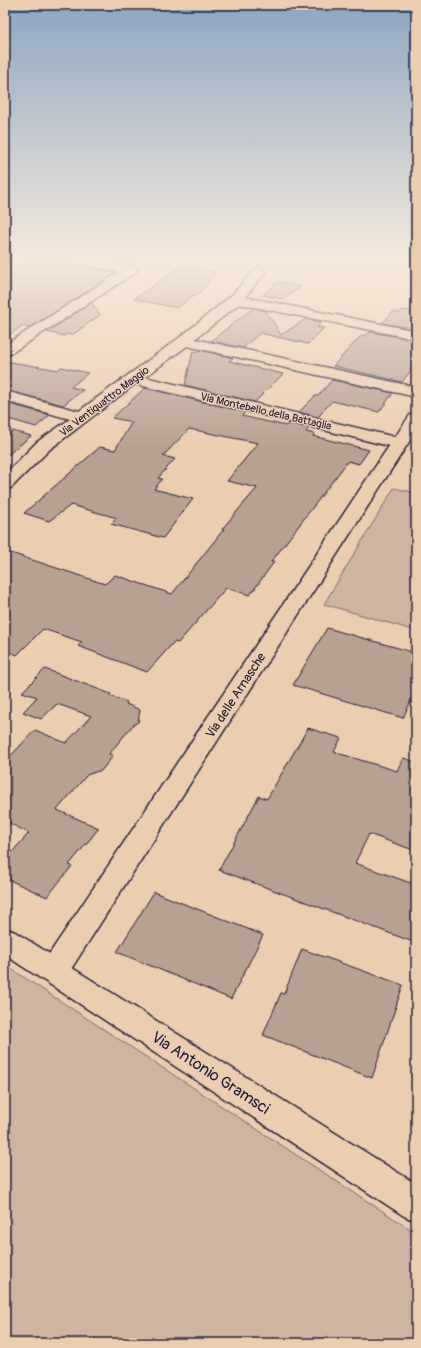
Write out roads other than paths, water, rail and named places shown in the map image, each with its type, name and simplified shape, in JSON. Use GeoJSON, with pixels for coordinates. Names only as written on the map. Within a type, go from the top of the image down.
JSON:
{"type":"FeatureCollection","features":[{"type":"Feature","properties":{"kind":"street"},"geometry":{"type":"LineString","coordinates":[[5,351],[49,323]]}},
{"type":"Feature","properties":{"kind":"street","name":"Via Ventiquattro Maggio"},"geometry":{"type":"LineString","coordinates":[[5,484],[38,450],[206,323]]}},
{"type":"Feature","properties":{"kind":"street"},"geometry":{"type":"LineString","coordinates":[[356,323],[416,335]]}},
{"type":"Feature","properties":{"kind":"street"},"geometry":{"type":"LineString","coordinates":[[184,341],[416,392]]}},
{"type":"Feature","properties":{"kind":"street","name":"Via Montebello della Battaglia"},"geometry":{"type":"LineString","coordinates":[[132,379],[399,443]]}},
{"type":"Feature","properties":{"kind":"street"},"geometry":{"type":"LineString","coordinates":[[5,396],[82,417]]}},
{"type":"Feature","properties":{"kind":"street","name":"Via delle Arnasche"},"geometry":{"type":"LineString","coordinates":[[54,971],[416,418]]}},
{"type":"Feature","properties":{"kind":"street","name":"Via Antonio Gramsci"},"geometry":{"type":"LineString","coordinates":[[5,940],[416,1204]]}}]}
